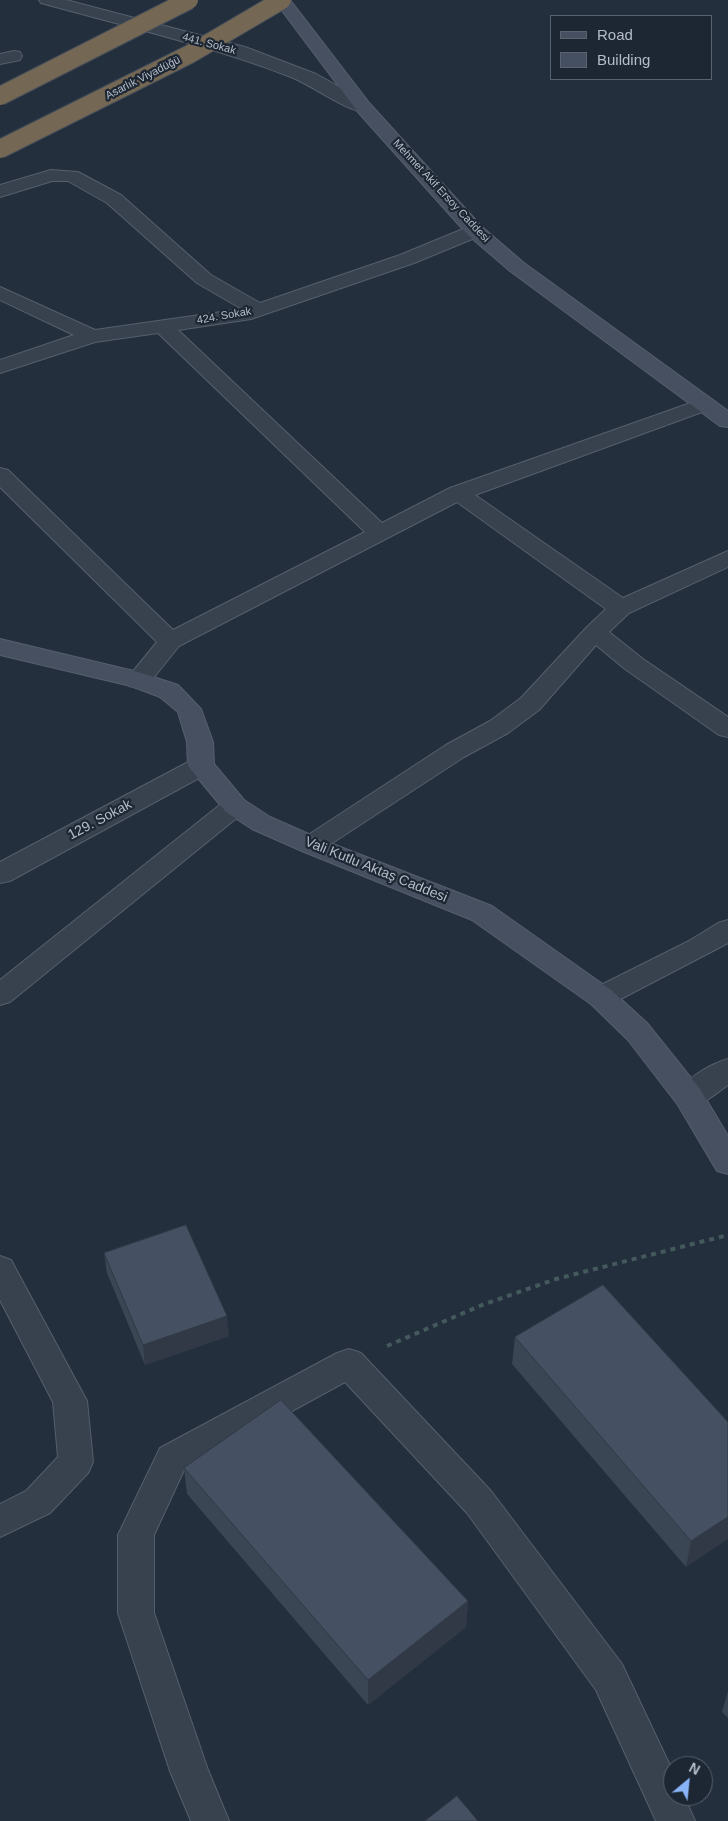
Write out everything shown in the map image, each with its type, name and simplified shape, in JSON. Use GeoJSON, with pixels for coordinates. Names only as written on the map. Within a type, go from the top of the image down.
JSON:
{"type":"FeatureCollection","features":[{"type":"Feature","properties":{"kind":"highway"},"geometry":{"type":"LineString","coordinates":[[0,96],[189,0]]}},
{"type":"Feature","properties":{"kind":"highway","name":"Asarlık Viyadüğü"},"geometry":{"type":"LineString","coordinates":[[0,149],[190,54],[282,0]]}},
{"type":"Feature","properties":{"kind":"street","name":"441. Sokak"},"geometry":{"type":"LineString","coordinates":[[47,0],[239,51],[310,78],[364,108]]}},
{"type":"Feature","properties":{"kind":"street","name":"Mehmet Akif Ersoy Caddesi"},"geometry":{"type":"LineString","coordinates":[[282,0],[364,108],[475,231],[517,267],[728,421]]}},
{"type":"Feature","properties":{"kind":"street"},"geometry":{"type":"LineString","coordinates":[[0,191],[51,175],[72,176],[114,199],[204,279],[258,310]]}},
{"type":"Feature","properties":{"kind":"street","name":"424. Sokak"},"geometry":{"type":"LineString","coordinates":[[0,367],[92,336],[244,315],[406,259],[475,231]]}},
{"type":"Feature","properties":{"kind":"street"},"geometry":{"type":"LineString","coordinates":[[0,293],[92,336]]}},
{"type":"Feature","properties":{"kind":"street"},"geometry":{"type":"LineString","coordinates":[[162,326],[380,533]]}},
{"type":"Feature","properties":{"kind":"street"},"geometry":{"type":"LineString","coordinates":[[138,680],[170,641],[458,493],[706,404]]}},
{"type":"Feature","properties":{"kind":"street"},"geometry":{"type":"LineString","coordinates":[[0,475],[170,641]]}},
{"type":"Feature","properties":{"kind":"street"},"geometry":{"type":"LineString","coordinates":[[458,493],[621,608]]}},
{"type":"Feature","properties":{"kind":"street"},"geometry":{"type":"LineString","coordinates":[[311,845],[455,751],[499,727],[530,704],[594,632],[621,608],[728,558]]}},
{"type":"Feature","properties":{"kind":"street"},"geometry":{"type":"LineString","coordinates":[[594,632],[634,664],[728,729]]}},
{"type":"Feature","properties":{"kind":"street"},"geometry":{"type":"LineString","coordinates":[[0,647],[138,680],[169,691],[189,709],[200,742],[201,766]]}},
{"type":"Feature","properties":{"kind":"street","name":"Vali Kutlu Aktaş Caddesi"},"geometry":{"type":"LineString","coordinates":[[201,766],[235,806],[261,823],[311,845],[482,913],[601,997],[638,1032],[689,1097],[728,1162]]}},
{"type":"Feature","properties":{"kind":"street","name":"129. Sokak"},"geometry":{"type":"LineString","coordinates":[[0,874],[201,766]]}},
{"type":"Feature","properties":{"kind":"street"},"geometry":{"type":"LineString","coordinates":[[0,995],[235,806]]}},
{"type":"Feature","properties":{"kind":"street"},"geometry":{"type":"LineString","coordinates":[[601,997],[699,948],[728,930]]}},
{"type":"Feature","properties":{"kind":"street"},"geometry":{"type":"LineString","coordinates":[[689,1097],[728,1070]]}},
{"type":"Feature","properties":{"kind":"street"},"geometry":{"type":"LineString","coordinates":[[0,1269],[70,1401],[76,1462],[38,1502],[0,1521]]}},
{"type":"Feature","properties":{"kind":"street"},"geometry":{"type":"LineString","coordinates":[[210,1821],[189,1770],[136,1613],[136,1535],[172,1459],[349,1363],[479,1502],[609,1677],[676,1821]]}},
{"type":"Feature","properties":{"kind":"path"},"geometry":{"type":"LineString","coordinates":[[349,1363],[482,1305],[556,1279],[728,1235]]}},
{"type":"Feature","properties":{"kind":"building"},"geometry":{"type":"Polygon","coordinates":[[[186,1225],[227,1316],[143,1345],[104,1253],[186,1225]]]}},
{"type":"Feature","properties":{"kind":"building"},"geometry":{"type":"Polygon","coordinates":[[[603,1285],[728,1422],[728,1517],[691,1541],[515,1337],[603,1285]]]}},
{"type":"Feature","properties":{"kind":"building"},"geometry":{"type":"Polygon","coordinates":[[[281,1400],[468,1601],[368,1680],[184,1468],[281,1400]]]}},
{"type":"Feature","properties":{"kind":"building"},"geometry":{"type":"Polygon","coordinates":[[[457,1796],[478,1821],[425,1821],[457,1796]]]}}]}
